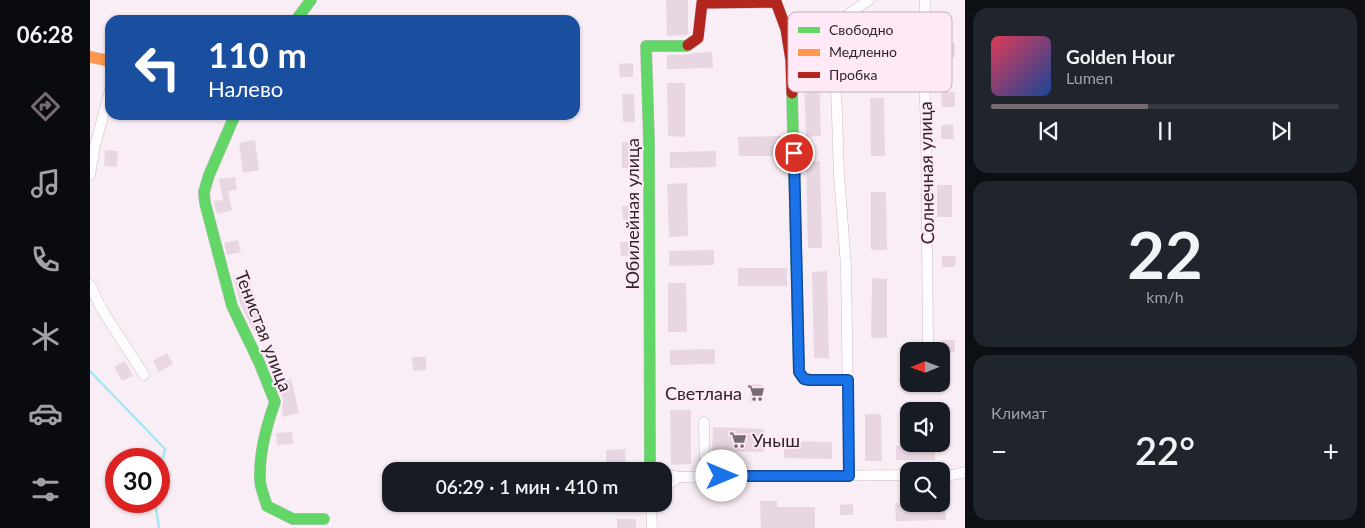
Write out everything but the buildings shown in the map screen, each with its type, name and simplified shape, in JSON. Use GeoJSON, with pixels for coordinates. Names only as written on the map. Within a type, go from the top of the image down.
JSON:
{"type":"FeatureCollection","features":[{"type":"Feature","properties":{"kind":"street"},"geometry":{"type":"LineString","coordinates":[[300,15],[311,0]]}},
{"type":"Feature","properties":{"kind":"street"},"geometry":{"type":"LineString","coordinates":[[852,12],[869,0]]}},
{"type":"Feature","properties":{"kind":"street","name":"Юбилейная улица"},"geometry":{"type":"LineString","coordinates":[[653,462],[646,46],[687,46],[698,38],[702,3],[776,2],[786,29],[788,41]]}},
{"type":"Feature","properties":{"kind":"street"},"geometry":{"type":"LineString","coordinates":[[90,57],[105,60]]}},
{"type":"Feature","properties":{"kind":"street","name":"Юбилейная улица"},"geometry":{"type":"LineString","coordinates":[[792,92],[799,372],[804,379],[810,380],[848,380]]}},
{"type":"Feature","properties":{"kind":"street"},"geometry":{"type":"LineString","coordinates":[[837,92],[846,266],[849,476]]}},
{"type":"Feature","properties":{"kind":"street","name":"Солнечная улица"},"geometry":{"type":"LineString","coordinates":[[925,92],[928,342]]}},
{"type":"Feature","properties":{"kind":"street"},"geometry":{"type":"LineString","coordinates":[[90,175],[95,146],[105,109]]}},
{"type":"Feature","properties":{"kind":"street","name":"Тенистая улица"},"geometry":{"type":"LineString","coordinates":[[233,120],[209,175],[204,192],[205,203],[232,306],[275,402],[261,454],[260,481],[267,506],[293,519],[324,519]]}},
{"type":"Feature","properties":{"kind":"street"},"geometry":{"type":"LineString","coordinates":[[90,285],[101,308],[144,375]]}},
{"type":"Feature","properties":{"kind":"street"},"geometry":{"type":"LineString","coordinates":[[704,422],[704,476]]}},
{"type":"Feature","properties":{"kind":"street"},"geometry":{"type":"LineString","coordinates":[[950,475],[965,472]]}},
{"type":"Feature","properties":{"kind":"street"},"geometry":{"type":"LineString","coordinates":[[672,476],[900,475]]}},
{"type":"Feature","properties":{"kind":"street"},"geometry":{"type":"LineString","coordinates":[[672,482],[679,477]]}},
{"type":"Feature","properties":{"kind":"street"},"geometry":{"type":"LineString","coordinates":[[651,512],[652,528]]}},
{"type":"Feature","properties":{"kind":"waterway"},"geometry":{"type":"LineString","coordinates":[[90,371],[164,448]]}},
{"type":"Feature","properties":{"kind":"waterway"},"geometry":{"type":"LineString","coordinates":[[157,513],[159,528]]}},
{"type":"Feature","properties":{"kind":"traffic: fast"},"geometry":{"type":"LineString","coordinates":[[300,15],[311,0]]}},
{"type":"Feature","properties":{"kind":"traffic: fast"},"geometry":{"type":"LineString","coordinates":[[650,462],[649,142],[646,46],[688,45]]}},
{"type":"Feature","properties":{"kind":"traffic: fast"},"geometry":{"type":"LineString","coordinates":[[792,93],[799,372],[804,379],[810,380],[848,380]]}},
{"type":"Feature","properties":{"kind":"traffic: fast"},"geometry":{"type":"LineString","coordinates":[[233,120],[209,175],[204,192],[205,203],[232,306],[259,362],[275,402],[262,450],[261,486],[267,506],[293,519],[324,519]]}},
{"type":"Feature","properties":{"kind":"traffic: slow"},"geometry":{"type":"LineString","coordinates":[[90,57],[105,60]]}},
{"type":"Feature","properties":{"kind":"traffic: jam"},"geometry":{"type":"LineString","coordinates":[[688,45],[698,38],[702,3],[776,2],[786,29],[788,41]]}},
{"type":"Feature","properties":{"kind":"place","name":"Светлана"},"geometry":{"type":"Point","coordinates":[756,393]}},
{"type":"Feature","properties":{"kind":"place","name":"Уныш"},"geometry":{"type":"Point","coordinates":[738,440]}},
{"type":"Feature","properties":{"kind":"route"},"geometry":{"type":"LineString","coordinates":[[722,476],[849,476],[848,380],[810,380],[804,379],[799,372],[794,153]]}}]}
